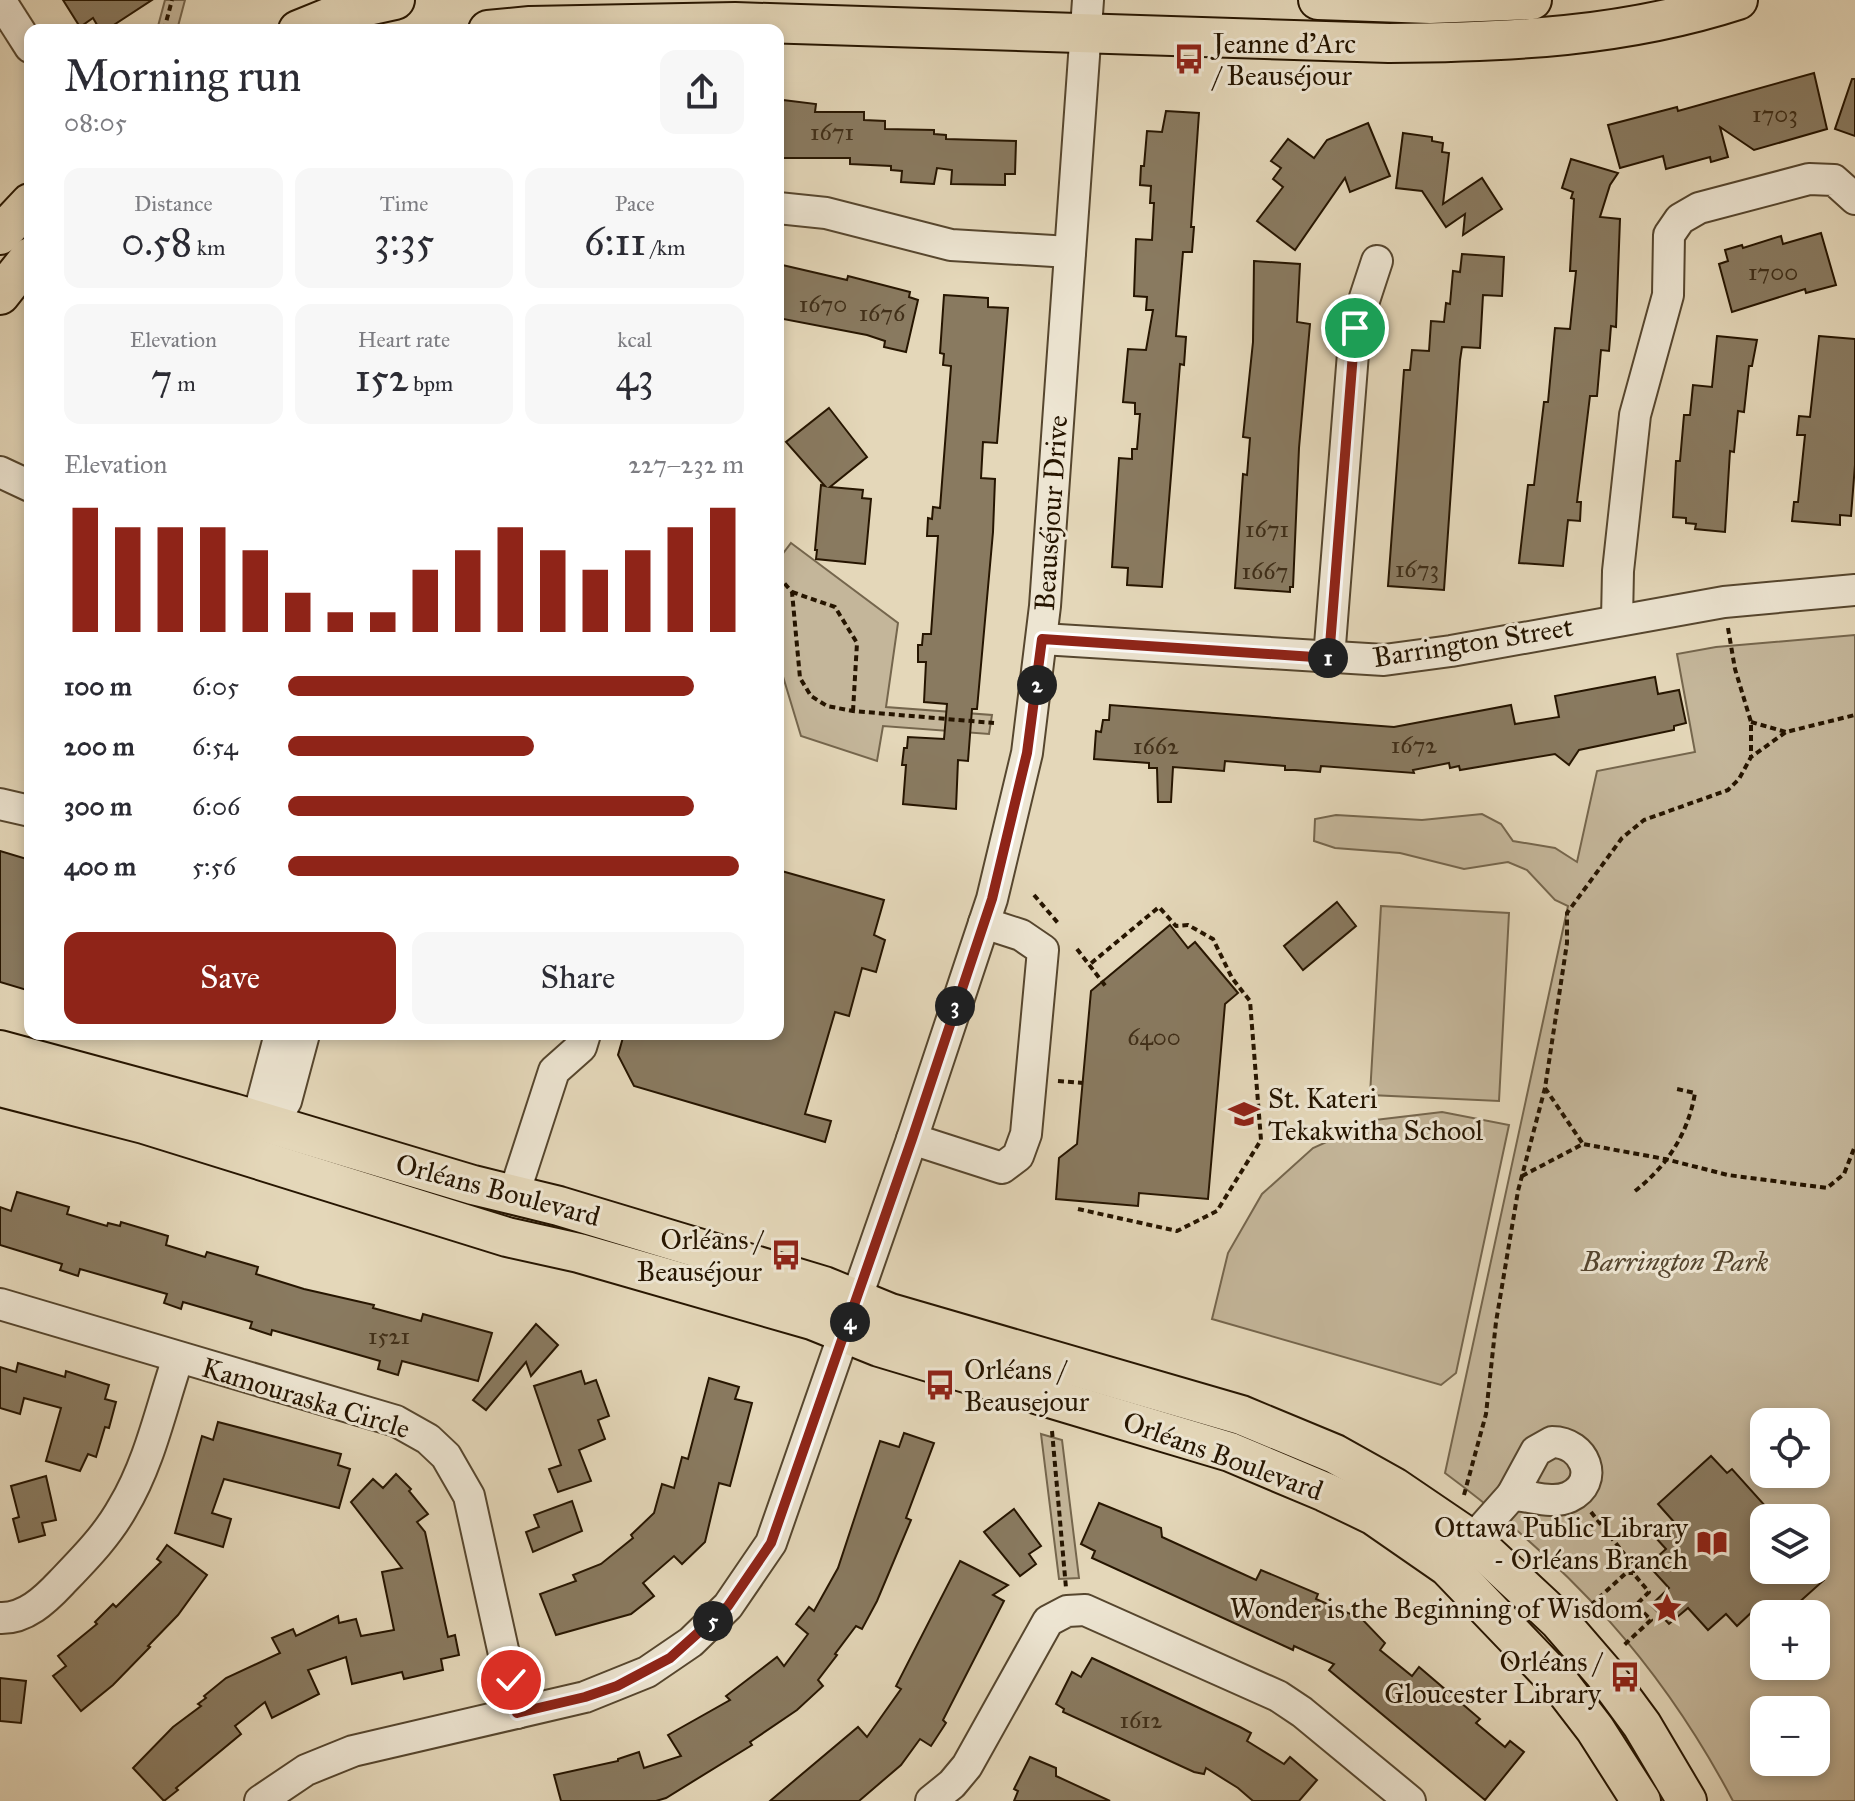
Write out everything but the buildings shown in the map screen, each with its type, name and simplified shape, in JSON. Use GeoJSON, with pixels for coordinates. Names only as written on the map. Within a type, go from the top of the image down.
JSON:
{"type":"FeatureCollection","features":[{"type":"Feature","properties":{"kind":"main road"},"geometry":{"type":"LineString","coordinates":[[313,24],[345,11],[395,0]]}},
{"type":"Feature","properties":{"kind":"main road"},"geometry":{"type":"LineString","coordinates":[[1318,0],[1430,4],[1532,0]]}},
{"type":"Feature","properties":{"kind":"main road"},"geometry":{"type":"LineString","coordinates":[[673,24],[1087,17],[1389,43],[1558,38],[1670,20],[1738,0]]}},
{"type":"Feature","properties":{"kind":"main road"},"geometry":{"type":"LineString","coordinates":[[0,235],[24,209]]}},
{"type":"Feature","properties":{"kind":"main road"},"geometry":{"type":"LineString","coordinates":[[0,295],[24,265]]}},
{"type":"Feature","properties":{"kind":"main road","name":"Orléans Boulevard"},"geometry":{"type":"LineString","coordinates":[[0,1050],[514,1194],[824,1286],[851,1317]]}},
{"type":"Feature","properties":{"kind":"main road","name":"Orléans Boulevard"},"geometry":{"type":"LineString","coordinates":[[0,1087],[144,1124],[507,1237],[675,1280],[812,1320],[851,1317],[1230,1452],[1460,1554],[1505,1568],[1589,1654],[1642,1725],[1687,1801]]}},
{"type":"Feature","properties":{"kind":"main road"},"geometry":{"type":"LineString","coordinates":[[262,1162],[272,1126]]}},
{"type":"Feature","properties":{"kind":"main road","name":"Orléans Boulevard"},"geometry":{"type":"LineString","coordinates":[[1460,1554],[1611,1751],[1641,1801]]}},
{"type":"Feature","properties":{"kind":"street"},"geometry":{"type":"LineString","coordinates":[[0,0],[24,38]]}},
{"type":"Feature","properties":{"kind":"street","name":"Beauséjour Drive"},"geometry":{"type":"LineString","coordinates":[[260,1801],[306,1770],[353,1751],[585,1697],[647,1672],[691,1642],[728,1606],[758,1566],[782,1518],[984,923],[1013,822],[1027,753],[1042,639],[1087,17]]}},
{"type":"Feature","properties":{"kind":"street"},"geometry":{"type":"LineString","coordinates":[[1617,619],[1618,571],[1635,415],[1668,295],[1669,235],[1680,219],[1699,208],[1809,179],[1834,180],[1855,199]]}},
{"type":"Feature","properties":{"kind":"street"},"geometry":{"type":"LineString","coordinates":[[784,209],[826,213],[951,245],[1070,252]]}},
{"type":"Feature","properties":{"kind":"street"},"geometry":{"type":"LineString","coordinates":[[1329,658],[1355,328],[1377,261]]}},
{"type":"Feature","properties":{"kind":"street"},"geometry":{"type":"LineString","coordinates":[[0,472],[24,483]]}},
{"type":"Feature","properties":{"kind":"street","name":"Barrington Street"},"geometry":{"type":"LineString","coordinates":[[1042,639],[1384,660],[1724,602],[1855,590]]}},
{"type":"Feature","properties":{"kind":"street"},"geometry":{"type":"LineString","coordinates":[[0,804],[24,810]]}},
{"type":"Feature","properties":{"kind":"street"},"geometry":{"type":"LineString","coordinates":[[912,1139],[1002,1168],[1018,1156],[1026,1134],[1043,950],[1021,935],[984,923]]}},
{"type":"Feature","properties":{"kind":"street"},"geometry":{"type":"LineString","coordinates":[[272,1126],[262,1102],[278,1040]]}},
{"type":"Feature","properties":{"kind":"street"},"geometry":{"type":"LineString","coordinates":[[272,1126],[286,1101],[302,1040]]}},
{"type":"Feature","properties":{"kind":"street"},"geometry":{"type":"LineString","coordinates":[[514,1194],[554,1071],[581,1047],[583,1040]]}},
{"type":"Feature","properties":{"kind":"street","name":"Kamouraska Circle"},"geometry":{"type":"LineString","coordinates":[[0,1304],[396,1421],[428,1439],[446,1456],[469,1496],[517,1713]]}},
{"type":"Feature","properties":{"kind":"street","name":"Kamouraska Circle"},"geometry":{"type":"LineString","coordinates":[[0,1618],[9,1619],[31,1610],[50,1594],[97,1545],[123,1508],[140,1473],[178,1358]]}},
{"type":"Feature","properties":{"kind":"street"},"geometry":{"type":"LineString","coordinates":[[1460,1554],[1512,1495],[1536,1451],[1552,1442],[1571,1445],[1583,1459],[1586,1477],[1576,1493],[1558,1500],[1512,1495]]}},
{"type":"Feature","properties":{"kind":"street"},"geometry":{"type":"LineString","coordinates":[[931,1801],[952,1784],[973,1756],[1048,1621],[1067,1611],[1085,1610],[1278,1696],[1302,1712],[1410,1801]]}},
{"type":"Feature","properties":{"kind":"path"},"geometry":{"type":"LineString","coordinates":[[166,24],[172,0]]}},
{"type":"Feature","properties":{"kind":"path"},"geometry":{"type":"LineString","coordinates":[[784,583],[792,592],[835,607],[857,643],[853,711]]}},
{"type":"Feature","properties":{"kind":"path"},"geometry":{"type":"LineString","coordinates":[[792,592],[800,678],[811,696],[827,706],[853,711],[994,723]]}},
{"type":"Feature","properties":{"kind":"path"},"geometry":{"type":"LineString","coordinates":[[1724,602],[1735,669],[1751,722],[1751,757]]}},
{"type":"Feature","properties":{"kind":"path"},"geometry":{"type":"LineString","coordinates":[[1464,1495],[1486,1414],[1496,1322],[1522,1176],[1545,1088],[1567,943],[1567,913],[1622,838],[1644,820],[1728,790],[1739,779],[1751,757],[1786,732],[1855,715]]}},
{"type":"Feature","properties":{"kind":"path"},"geometry":{"type":"LineString","coordinates":[[1751,722],[1786,732]]}},
{"type":"Feature","properties":{"kind":"path"},"geometry":{"type":"LineString","coordinates":[[1034,895],[1058,923]]}},
{"type":"Feature","properties":{"kind":"path"},"geometry":{"type":"LineString","coordinates":[[1078,1209],[1177,1231],[1217,1211],[1261,1140],[1250,1001],[1232,978],[1213,939],[1188,925],[1176,926],[1159,907],[1089,965]]}},
{"type":"Feature","properties":{"kind":"path"},"geometry":{"type":"LineString","coordinates":[[1077,949],[1107,988]]}},
{"type":"Feature","properties":{"kind":"path"},"geometry":{"type":"LineString","coordinates":[[1545,1088],[1583,1144]]}},
{"type":"Feature","properties":{"kind":"path"},"geometry":{"type":"LineString","coordinates":[[1635,1191],[1649,1180],[1677,1146],[1690,1122],[1695,1093],[1677,1089]]}},
{"type":"Feature","properties":{"kind":"path"},"geometry":{"type":"LineString","coordinates":[[1522,1176],[1583,1144],[1665,1159],[1728,1175],[1827,1188],[1844,1174],[1855,1146]]}},
{"type":"Feature","properties":{"kind":"path"},"geometry":{"type":"LineString","coordinates":[[1052,1431],[1067,1611]]}},
{"type":"Feature","properties":{"kind":"path"},"geometry":{"type":"LineString","coordinates":[[1576,1493],[1633,1565],[1633,1573],[1649,1592],[1636,1605],[1651,1620],[1623,1646]]}},
{"type":"Feature","properties":{"kind":"path"},"geometry":{"type":"LineString","coordinates":[[1591,1605],[1626,1573],[1633,1573]]}},
{"type":"Feature","properties":{"kind":"green space"},"geometry":{"type":"Polygon","coordinates":[[[165,0],[185,0],[179,24],[159,24],[165,0]]]}},
{"type":"Feature","properties":{"kind":"green space"},"geometry":{"type":"Polygon","coordinates":[[[791,543],[898,623],[886,707],[992,715],[989,734],[883,726],[877,761],[801,736],[784,680],[784,552],[791,543]]]}},
{"type":"Feature","properties":{"kind":"green space","name":"Barrington Park"},"geometry":{"type":"Polygon","coordinates":[[[1855,635],[1855,1801],[1733,1801],[1675,1705],[1608,1620],[1532,1544],[1445,1473],[1568,906],[1555,900],[1527,870],[1508,862],[1464,869],[1400,853],[1335,848],[1314,841],[1315,819],[1336,815],[1422,820],[1482,814],[1501,824],[1513,841],[1555,848],[1577,862],[1597,771],[1695,752],[1677,654],[1716,647],[1855,635]]]}},
{"type":"Feature","properties":{"kind":"green space"},"geometry":{"type":"Polygon","coordinates":[[[1381,906],[1509,913],[1499,1101],[1370,1095],[1381,906]]]}},
{"type":"Feature","properties":{"kind":"green space"},"geometry":{"type":"Polygon","coordinates":[[[1442,1112],[1509,1125],[1456,1373],[1441,1385],[1212,1319],[1228,1253],[1262,1194],[1313,1148],[1375,1120],[1442,1112]]]}},
{"type":"Feature","properties":{"kind":"green space"},"geometry":{"type":"Polygon","coordinates":[[[1041,1434],[1062,1440],[1079,1578],[1059,1579],[1041,1434]]]}},
{"type":"Feature","properties":{"kind":"place","name":"Jeanne d'Arc / Beauséjour"},"geometry":{"type":"Point","coordinates":[1189,59]}},
{"type":"Feature","properties":{"kind":"place","name":"St. Kateri Tekakwitha School"},"geometry":{"type":"Point","coordinates":[1244,1114]}},
{"type":"Feature","properties":{"kind":"place","name":"Orléans / Beauséjour"},"geometry":{"type":"Point","coordinates":[786,1255]}},
{"type":"Feature","properties":{"kind":"place","name":"Orléans / Beausejour"},"geometry":{"type":"Point","coordinates":[940,1385]}},
{"type":"Feature","properties":{"kind":"place","name":"Ottawa Public Library - Orléans Branch"},"geometry":{"type":"Point","coordinates":[1712,1543]}},
{"type":"Feature","properties":{"kind":"place","name":"Wonder is the Beginning of Wisdom"},"geometry":{"type":"Point","coordinates":[1667,1608]}},
{"type":"Feature","properties":{"kind":"place","name":"Orléans / Gloucester Library"},"geometry":{"type":"Point","coordinates":[1625,1677]}},
{"type":"Feature","properties":{"kind":"route"},"geometry":{"type":"LineString","coordinates":[[511,1680],[517,1713],[585,1697],[647,1672],[691,1642],[728,1606],[771,1543],[893,1195],[992,899],[1013,822],[1032,727],[1042,639],[1329,658],[1355,328]]}}]}
